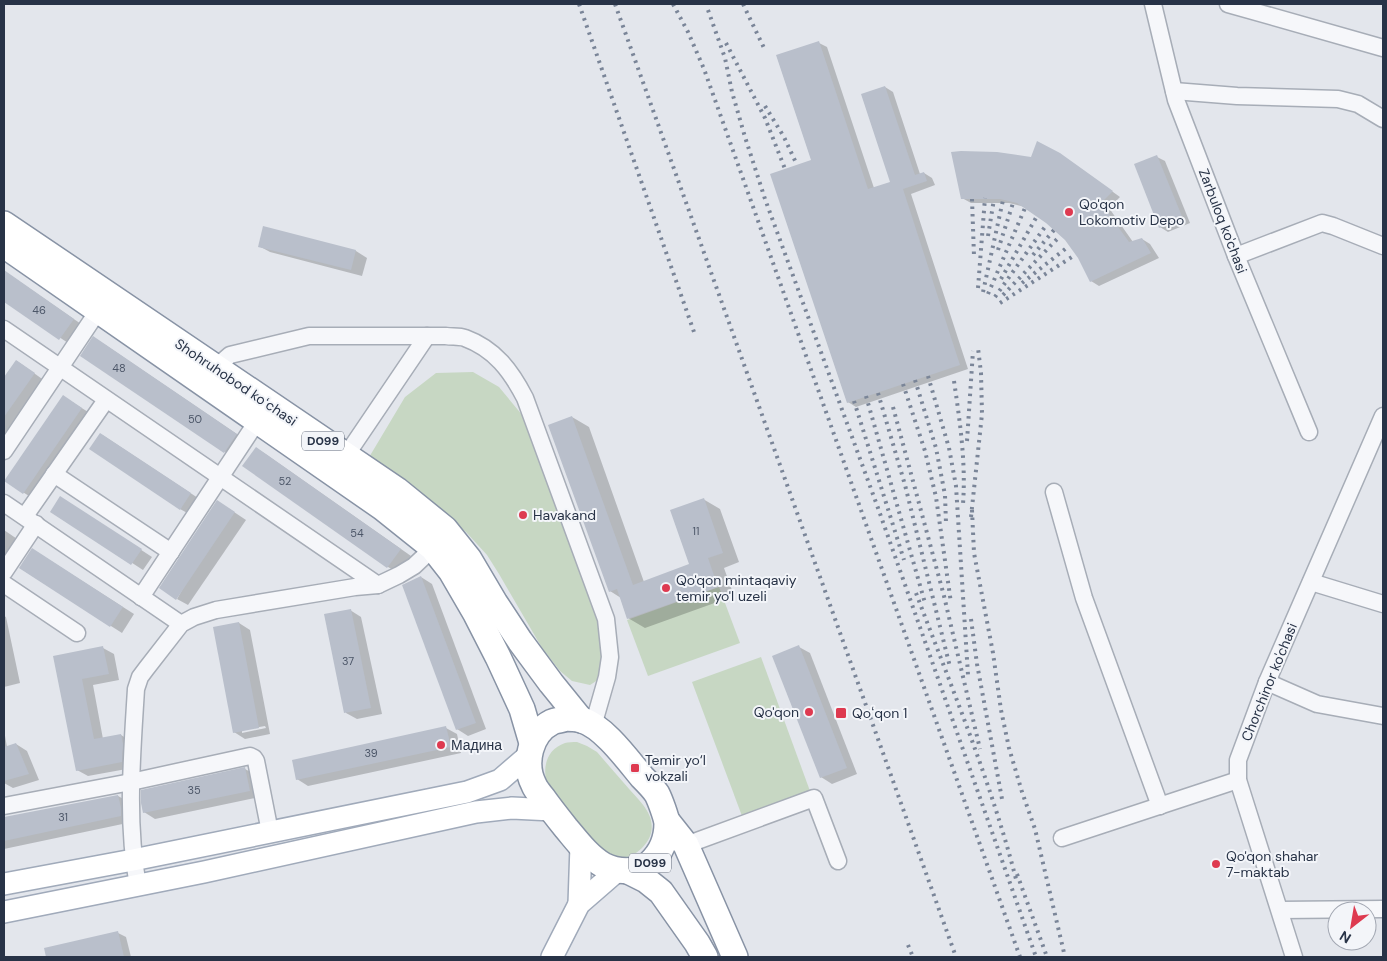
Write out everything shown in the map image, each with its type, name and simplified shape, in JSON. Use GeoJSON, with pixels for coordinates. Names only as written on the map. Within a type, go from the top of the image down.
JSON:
{"type":"FeatureCollection","features":[{"type":"Feature","properties":{"kind":"highway","name":"Shohruhobod koʻchasi"},"geometry":{"type":"LineString","coordinates":[[4,224],[215,368],[339,465],[383,508],[433,548],[451,571],[493,648],[522,709],[531,749]]}},
{"type":"Feature","properties":{"kind":"highway","name":"Shohruhobod koʻchasi"},"geometry":{"type":"LineString","coordinates":[[4,245],[258,420],[339,465],[396,490],[445,529],[469,559],[495,603],[551,683],[587,723]]}},
{"type":"Feature","properties":{"kind":"highway"},"geometry":{"type":"LineString","coordinates":[[531,749],[540,732],[552,722],[566,718],[587,723]]}},
{"type":"Feature","properties":{"kind":"highway","name":"D099"},"geometry":{"type":"LineString","coordinates":[[587,723],[610,740],[657,794],[667,821],[686,845],[735,957]]}},
{"type":"Feature","properties":{"kind":"highway","name":"D099"},"geometry":{"type":"LineString","coordinates":[[531,749],[530,768],[534,785],[580,846],[604,865],[646,880],[661,892],[705,957]]}},
{"type":"Feature","properties":{"kind":"highway","name":"D099"},"geometry":{"type":"LineString","coordinates":[[622,871],[646,867],[656,858],[666,835],[667,821]]}},
{"type":"Feature","properties":{"kind":"main road"},"geometry":{"type":"LineString","coordinates":[[4,884],[133,860],[467,792],[500,780],[531,749]]}},
{"type":"Feature","properties":{"kind":"main road"},"geometry":{"type":"LineString","coordinates":[[4,912],[138,886],[476,812],[512,808],[557,816]]}},
{"type":"Feature","properties":{"kind":"main road"},"geometry":{"type":"LineString","coordinates":[[579,904],[580,846]]}},
{"type":"Feature","properties":{"kind":"main road"},"geometry":{"type":"LineString","coordinates":[[552,957],[579,904],[622,871]]}},
{"type":"Feature","properties":{"kind":"street","name":"Zarbuloq ko'chasi"},"geometry":{"type":"LineString","coordinates":[[1153,4],[1176,100],[1236,256],[1309,432]]}},
{"type":"Feature","properties":{"kind":"street"},"geometry":{"type":"LineString","coordinates":[[1228,4],[1383,48]]}},
{"type":"Feature","properties":{"kind":"street"},"geometry":{"type":"LineString","coordinates":[[1174,91],[1237,96],[1338,99],[1358,104],[1383,119]]}},
{"type":"Feature","properties":{"kind":"street"},"geometry":{"type":"LineString","coordinates":[[1236,256],[1322,224],[1333,226],[1383,246]]}},
{"type":"Feature","properties":{"kind":"street"},"geometry":{"type":"LineString","coordinates":[[4,451],[98,311]]}},
{"type":"Feature","properties":{"kind":"street"},"geometry":{"type":"LineString","coordinates":[[4,329],[378,585]]}},
{"type":"Feature","properties":{"kind":"street"},"geometry":{"type":"LineString","coordinates":[[215,368],[230,355],[309,336],[427,336],[464,338],[484,347],[502,362],[515,378],[525,398],[606,619],[610,657],[607,677],[587,723]]}},
{"type":"Feature","properties":{"kind":"street"},"geometry":{"type":"LineString","coordinates":[[339,465],[427,336]]}},
{"type":"Feature","properties":{"kind":"street"},"geometry":{"type":"LineString","coordinates":[[4,572],[54,474],[106,400]]}},
{"type":"Feature","properties":{"kind":"street","name":"Chorchinor ko'chasi"},"geometry":{"type":"LineString","coordinates":[[1294,957],[1238,780],[1238,760],[1267,682],[1383,416]]}},
{"type":"Feature","properties":{"kind":"street"},"geometry":{"type":"LineString","coordinates":[[141,597],[258,420]]}},
{"type":"Feature","properties":{"kind":"street"},"geometry":{"type":"LineString","coordinates":[[54,474],[171,552]]}},
{"type":"Feature","properties":{"kind":"street"},"geometry":{"type":"LineString","coordinates":[[1054,492],[1084,598],[1160,806]]}},
{"type":"Feature","properties":{"kind":"street"},"geometry":{"type":"LineString","coordinates":[[4,503],[181,624]]}},
{"type":"Feature","properties":{"kind":"street"},"geometry":{"type":"LineString","coordinates":[[138,886],[133,860],[130,805],[136,690],[140,677],[181,624],[194,617],[216,610],[355,587],[378,585],[399,576],[414,566],[433,548]]}},
{"type":"Feature","properties":{"kind":"street"},"geometry":{"type":"LineString","coordinates":[[1311,582],[1383,604]]}},
{"type":"Feature","properties":{"kind":"street"},"geometry":{"type":"LineString","coordinates":[[4,584],[77,633]]}},
{"type":"Feature","properties":{"kind":"street"},"geometry":{"type":"LineString","coordinates":[[1267,682],[1317,704],[1383,716]]}},
{"type":"Feature","properties":{"kind":"street"},"geometry":{"type":"LineString","coordinates":[[4,806],[131,782],[250,756],[256,761],[270,832]]}},
{"type":"Feature","properties":{"kind":"street"},"geometry":{"type":"LineString","coordinates":[[1062,838],[1238,780]]}},
{"type":"Feature","properties":{"kind":"street"},"geometry":{"type":"LineString","coordinates":[[686,845],[814,798],[838,861]]}},
{"type":"Feature","properties":{"kind":"street"},"geometry":{"type":"LineString","coordinates":[[1280,910],[1383,909]]}},
{"type":"Feature","properties":{"kind":"green space"},"geometry":{"type":"Polygon","coordinates":[[[473,372],[499,387],[523,416],[546,464],[604,633],[601,678],[590,685],[572,681],[560,671],[542,648],[487,555],[466,532],[420,494],[368,459],[405,397],[436,373],[473,372]]]}},
{"type":"Feature","properties":{"kind":"green space"},"geometry":{"type":"Polygon","coordinates":[[[719,587],[740,643],[648,676],[627,620],[719,587]]]}},
{"type":"Feature","properties":{"kind":"green space"},"geometry":{"type":"Polygon","coordinates":[[[761,657],[810,791],[742,816],[692,682],[761,657]]]}},
{"type":"Feature","properties":{"kind":"green space"},"geometry":{"type":"Polygon","coordinates":[[[577,742],[597,752],[641,802],[650,817],[652,830],[650,837],[642,848],[633,855],[615,856],[599,847],[550,793],[545,771],[548,758],[557,747],[566,743],[577,742]]]}},
{"type":"Feature","properties":{"kind":"building"},"geometry":{"type":"Polygon","coordinates":[[[819,41],[868,189],[890,182],[861,94],[885,86],[915,175],[924,172],[927,181],[903,189],[960,365],[847,403],[770,174],[811,160],[776,55],[819,41]]]}},
{"type":"Feature","properties":{"kind":"building","name":"Qo'qon Lokomotiv Depo"},"geometry":{"type":"Polygon","coordinates":[[[1037,141],[1060,153],[1113,191],[1101,203],[1129,242],[1142,238],[1151,253],[1090,282],[1078,258],[1065,240],[1046,223],[1017,203],[1000,199],[961,199],[951,152],[997,152],[1031,157],[1037,141]]]}},
{"type":"Feature","properties":{"kind":"building"},"geometry":{"type":"Polygon","coordinates":[[[1157,155],[1183,219],[1159,228],[1134,164],[1157,155]]]}},
{"type":"Feature","properties":{"kind":"building"},"geometry":{"type":"Polygon","coordinates":[[[263,226],[356,250],[351,270],[258,247],[263,226]]]}},
{"type":"Feature","properties":{"kind":"building"},"geometry":{"type":"Polygon","coordinates":[[[4,270],[74,319],[59,340],[4,302],[4,270]]]}},
{"type":"Feature","properties":{"kind":"building"},"geometry":{"type":"Polygon","coordinates":[[[93,336],[237,434],[224,453],[80,356],[93,336]]]}},
{"type":"Feature","properties":{"kind":"building"},"geometry":{"type":"Polygon","coordinates":[[[16,360],[35,373],[4,417],[4,377],[16,360]]]}},
{"type":"Feature","properties":{"kind":"building"},"geometry":{"type":"Polygon","coordinates":[[[63,395],[82,408],[23,494],[4,481],[63,395]]]}},
{"type":"Feature","properties":{"kind":"building"},"geometry":{"type":"Polygon","coordinates":[[[572,416],[633,585],[689,564],[670,510],[704,498],[723,553],[708,558],[718,587],[627,619],[617,589],[609,592],[548,425],[572,416]]]}},
{"type":"Feature","properties":{"kind":"building"},"geometry":{"type":"Polygon","coordinates":[[[100,433],[191,493],[180,510],[89,449],[100,433]]]}},
{"type":"Feature","properties":{"kind":"building"},"geometry":{"type":"Polygon","coordinates":[[[256,447],[401,549],[387,568],[242,466],[256,447]]]}},
{"type":"Feature","properties":{"kind":"building"},"geometry":{"type":"Polygon","coordinates":[[[60,496],[142,549],[131,565],[50,512],[60,496]]]}},
{"type":"Feature","properties":{"kind":"building"},"geometry":{"type":"Polygon","coordinates":[[[217,500],[235,512],[176,600],[159,588],[217,500]]]}},
{"type":"Feature","properties":{"kind":"building"},"geometry":{"type":"Polygon","coordinates":[[[32,548],[123,607],[110,627],[19,568],[32,548]]]}},
{"type":"Feature","properties":{"kind":"building"},"geometry":{"type":"Polygon","coordinates":[[[421,576],[476,723],[456,730],[402,585],[421,576]]]}},
{"type":"Feature","properties":{"kind":"building"},"geometry":{"type":"Polygon","coordinates":[[[351,609],[371,708],[344,713],[324,614],[351,609]]]}},
{"type":"Feature","properties":{"kind":"building"},"geometry":{"type":"Polygon","coordinates":[[[239,622],[259,728],[233,733],[213,627],[239,622]]]}},
{"type":"Feature","properties":{"kind":"building","name":"Qo'qon"},"geometry":{"type":"Polygon","coordinates":[[[799,645],[847,768],[820,778],[772,656],[799,645]]]}},
{"type":"Feature","properties":{"kind":"building"},"geometry":{"type":"Polygon","coordinates":[[[103,646],[109,674],[82,679],[94,739],[121,734],[123,744],[122,762],[76,771],[53,656],[103,646]]]}},
{"type":"Feature","properties":{"kind":"building"},"geometry":{"type":"Polygon","coordinates":[[[446,726],[451,747],[296,780],[292,760],[446,726]]]}},
{"type":"Feature","properties":{"kind":"building"},"geometry":{"type":"Polygon","coordinates":[[[16,743],[29,774],[4,781],[4,747],[16,743]]]}},
{"type":"Feature","properties":{"kind":"building"},"geometry":{"type":"Polygon","coordinates":[[[245,767],[250,791],[143,813],[141,790],[245,767]]]}},
{"type":"Feature","properties":{"kind":"building"},"geometry":{"type":"Polygon","coordinates":[[[118,795],[121,816],[4,841],[4,817],[118,795]]]}},
{"type":"Feature","properties":{"kind":"building"},"geometry":{"type":"Polygon","coordinates":[[[118,931],[124,957],[46,957],[44,948],[118,931]]]}},
{"type":"Feature","properties":{"kind":"railway"},"geometry":{"type":"LineString","coordinates":[[579,4],[694,332]]}},
{"type":"Feature","properties":{"kind":"railway"},"geometry":{"type":"LineString","coordinates":[[615,4],[956,957]]}},
{"type":"Feature","properties":{"kind":"railway"},"geometry":{"type":"LineString","coordinates":[[673,4],[704,69],[1020,957]]}},
{"type":"Feature","properties":{"kind":"railway"},"geometry":{"type":"LineString","coordinates":[[743,4],[765,50]]}},
{"type":"Feature","properties":{"kind":"railway"},"geometry":{"type":"LineString","coordinates":[[708,10],[725,58],[732,92],[765,199],[878,508],[1036,957]]}},
{"type":"Feature","properties":{"kind":"railway"},"geometry":{"type":"LineString","coordinates":[[726,43],[765,118],[785,169]]}},
{"type":"Feature","properties":{"kind":"railway"},"geometry":{"type":"LineString","coordinates":[[765,106],[784,137],[797,165]]}},
{"type":"Feature","properties":{"kind":"railway"},"geometry":{"type":"LineString","coordinates":[[978,288],[985,198]]}},
{"type":"Feature","properties":{"kind":"railway"},"geometry":{"type":"LineString","coordinates":[[972,199],[974,256]]}},
{"type":"Feature","properties":{"kind":"railway"},"geometry":{"type":"LineString","coordinates":[[988,236],[994,199]]}},
{"type":"Feature","properties":{"kind":"railway"},"geometry":{"type":"LineString","coordinates":[[983,292],[1003,200]]}},
{"type":"Feature","properties":{"kind":"railway"},"geometry":{"type":"LineString","coordinates":[[998,250],[1013,203]]}},
{"type":"Feature","properties":{"kind":"railway"},"geometry":{"type":"LineString","coordinates":[[988,294],[1025,208]]}},
{"type":"Feature","properties":{"kind":"railway"},"geometry":{"type":"LineString","coordinates":[[1001,279],[1037,216]]}},
{"type":"Feature","properties":{"kind":"railway"},"geometry":{"type":"LineString","coordinates":[[995,297],[1047,224]]}},
{"type":"Feature","properties":{"kind":"railway"},"geometry":{"type":"LineString","coordinates":[[1033,255],[1054,230]]}},
{"type":"Feature","properties":{"kind":"railway"},"geometry":{"type":"LineString","coordinates":[[1003,295],[1060,236]]}},
{"type":"Feature","properties":{"kind":"railway"},"geometry":{"type":"LineString","coordinates":[[1022,283],[1069,246]]}},
{"type":"Feature","properties":{"kind":"railway"},"geometry":{"type":"LineString","coordinates":[[1000,303],[1075,255]]}},
{"type":"Feature","properties":{"kind":"railway"},"geometry":{"type":"LineString","coordinates":[[971,517],[982,414],[978,348]]}},
{"type":"Feature","properties":{"kind":"railway"},"geometry":{"type":"LineString","coordinates":[[967,441],[973,351]]}},
{"type":"Feature","properties":{"kind":"railway"},"geometry":{"type":"LineString","coordinates":[[928,376],[949,448],[956,486],[968,675]]}},
{"type":"Feature","properties":{"kind":"railway"},"geometry":{"type":"LineString","coordinates":[[915,380],[936,448],[945,495],[946,523]]}},
{"type":"Feature","properties":{"kind":"railway"},"geometry":{"type":"LineString","coordinates":[[954,381],[963,458],[963,504]]}},
{"type":"Feature","properties":{"kind":"railway"},"geometry":{"type":"LineString","coordinates":[[903,384],[925,451],[936,497],[951,603]]}},
{"type":"Feature","properties":{"kind":"railway"},"geometry":{"type":"LineString","coordinates":[[878,393],[905,485],[950,667]]}},
{"type":"Feature","properties":{"kind":"railway"},"geometry":{"type":"LineString","coordinates":[[866,396],[925,603]]}},
{"type":"Feature","properties":{"kind":"railway"},"geometry":{"type":"LineString","coordinates":[[854,401],[904,560]]}},
{"type":"Feature","properties":{"kind":"railway"},"geometry":{"type":"LineString","coordinates":[[893,407],[944,596],[980,749]]}},
{"type":"Feature","properties":{"kind":"railway"},"geometry":{"type":"LineString","coordinates":[[972,510],[974,553],[993,653],[1001,710],[1009,748],[1035,829],[1065,957]]}},
{"type":"Feature","properties":{"kind":"railway"},"geometry":{"type":"LineString","coordinates":[[916,593],[984,773],[1017,883]]}},
{"type":"Feature","properties":{"kind":"railway"},"geometry":{"type":"LineString","coordinates":[[971,619],[977,664],[1002,799]]}},
{"type":"Feature","properties":{"kind":"railway"},"geometry":{"type":"LineString","coordinates":[[1017,874],[1047,957]]}},
{"type":"Feature","properties":{"kind":"railway"},"geometry":{"type":"LineString","coordinates":[[908,945],[913,957]]}},
{"type":"Feature","properties":{"kind":"place","name":"Qo'qon Lokomotiv Depo"},"geometry":{"type":"Point","coordinates":[1069,212]}},
{"type":"Feature","properties":{"kind":"place","name":"Havakand"},"geometry":{"type":"Point","coordinates":[523,515]}},
{"type":"Feature","properties":{"kind":"place","name":"Qo'qon mintaqaviy temir yo'l uzeli"},"geometry":{"type":"Point","coordinates":[666,588]}},
{"type":"Feature","properties":{"kind":"place","name":"Qo'qon"},"geometry":{"type":"Point","coordinates":[809,712]}},
{"type":"Feature","properties":{"kind":"place","name":"Qoʻqon 1"},"geometry":{"type":"Point","coordinates":[841,713]}},
{"type":"Feature","properties":{"kind":"place","name":"Мадина"},"geometry":{"type":"Point","coordinates":[441,745]}},
{"type":"Feature","properties":{"kind":"place","name":"Temir yo‘l vokzali"},"geometry":{"type":"Point","coordinates":[635,768]}},
{"type":"Feature","properties":{"kind":"place","name":"Qo'qon shahar 7-maktab"},"geometry":{"type":"Point","coordinates":[1216,864]}}]}
